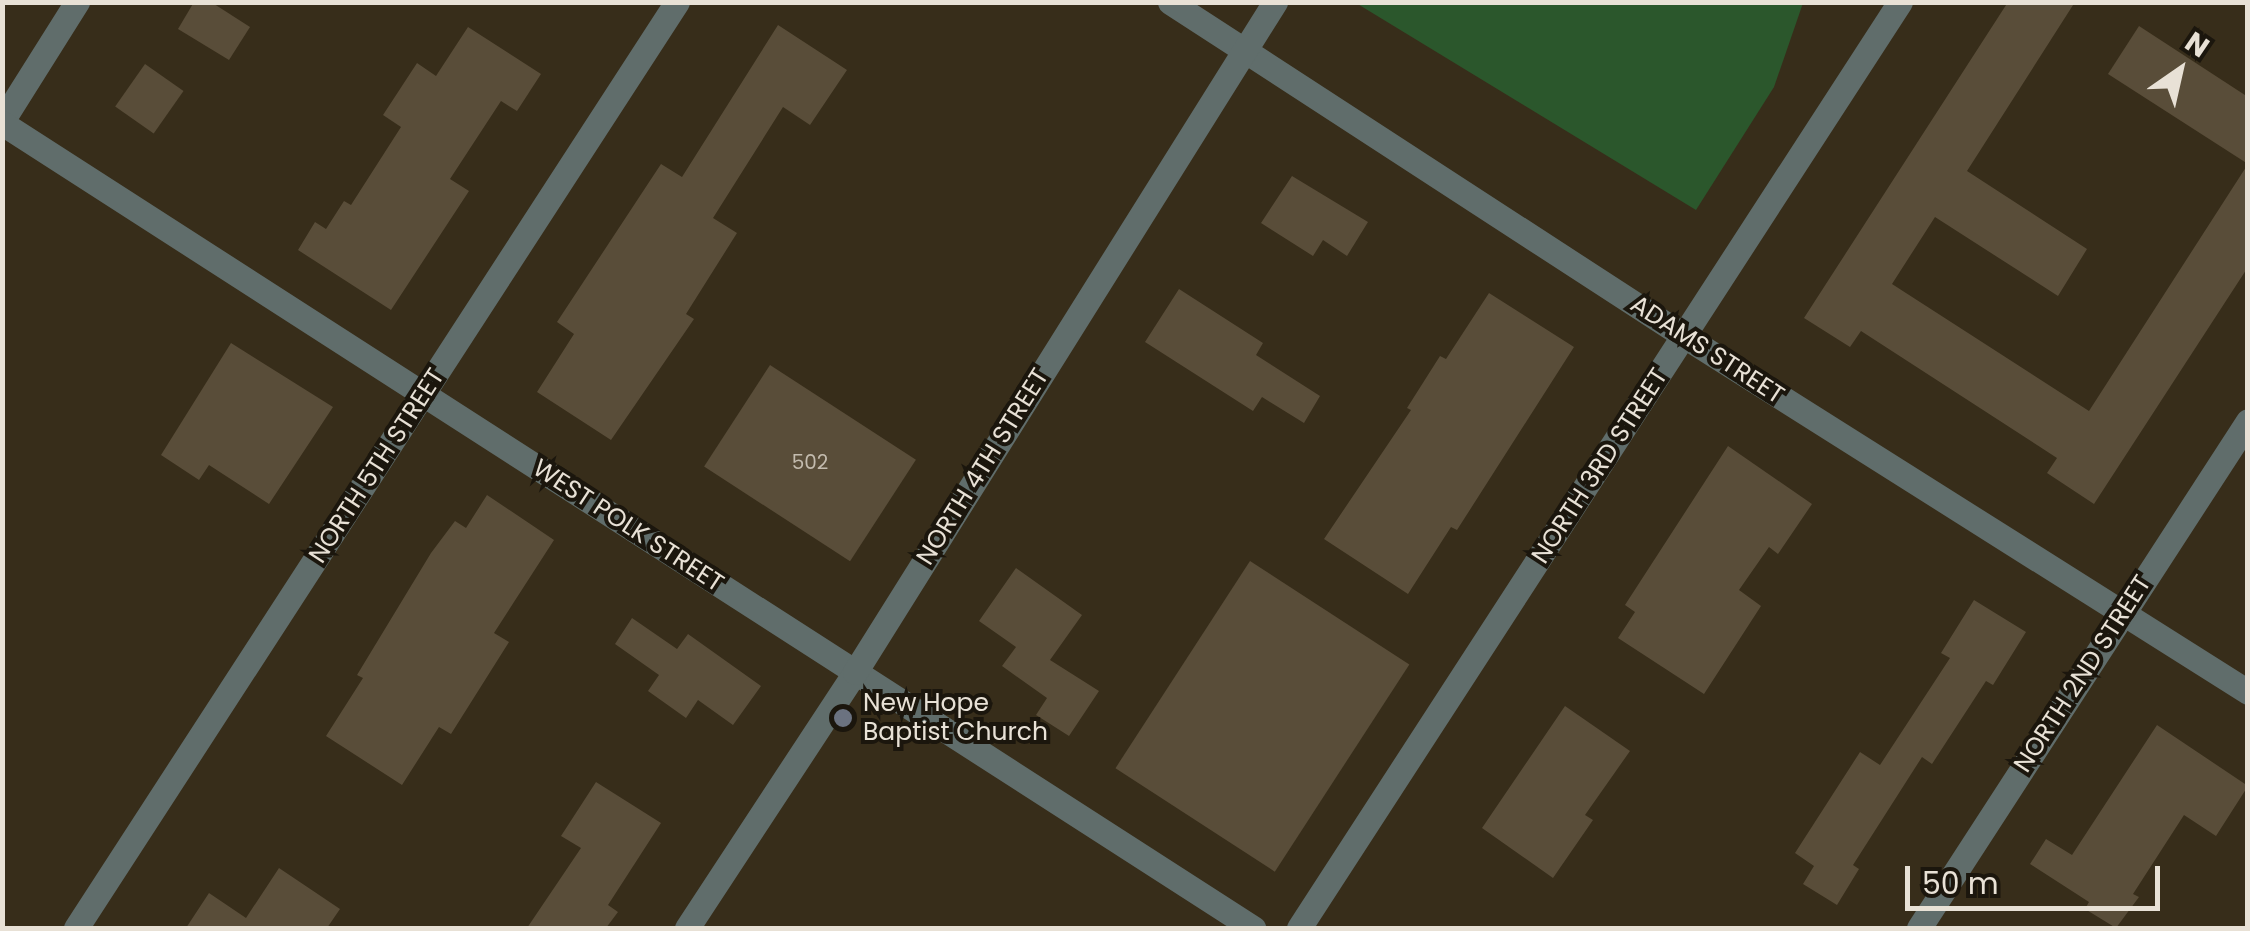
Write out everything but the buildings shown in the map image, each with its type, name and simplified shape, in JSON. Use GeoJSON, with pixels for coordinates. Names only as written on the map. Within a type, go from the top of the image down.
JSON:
{"type":"FeatureCollection","features":[{"type":"Feature","properties":{"kind":"street"},"geometry":{"type":"LineString","coordinates":[[2,122],[78,2]]}},
{"type":"Feature","properties":{"kind":"street","name":"NORTH 5TH STREET"},"geometry":{"type":"LineString","coordinates":[[76,928],[677,2]]}},
{"type":"Feature","properties":{"kind":"street","name":"ADAMS STREET"},"geometry":{"type":"LineString","coordinates":[[1170,2],[1684,336],[2248,692]]}},
{"type":"Feature","properties":{"kind":"street","name":"NORTH 4TH STREET"},"geometry":{"type":"LineString","coordinates":[[687,928],[855,672],[1276,2]]}},
{"type":"Feature","properties":{"kind":"street","name":"NORTH 3RD STREET"},"geometry":{"type":"LineString","coordinates":[[1299,928],[1900,2]]}},
{"type":"Feature","properties":{"kind":"street","name":"WEST POLK STREET"},"geometry":{"type":"LineString","coordinates":[[2,122],[1252,928]]}},
{"type":"Feature","properties":{"kind":"street","name":"NORTH 2ND STREET"},"geometry":{"type":"LineString","coordinates":[[1920,928],[2248,421]]}},
{"type":"Feature","properties":{"kind":"green space"},"geometry":{"type":"Polygon","coordinates":[[[1356,3],[1803,3],[1774,87],[1696,210],[1356,3]]]}},
{"type":"Feature","properties":{"kind":"place","name":"New Hope Baptist Church"},"geometry":{"type":"Point","coordinates":[843,718]}}]}
